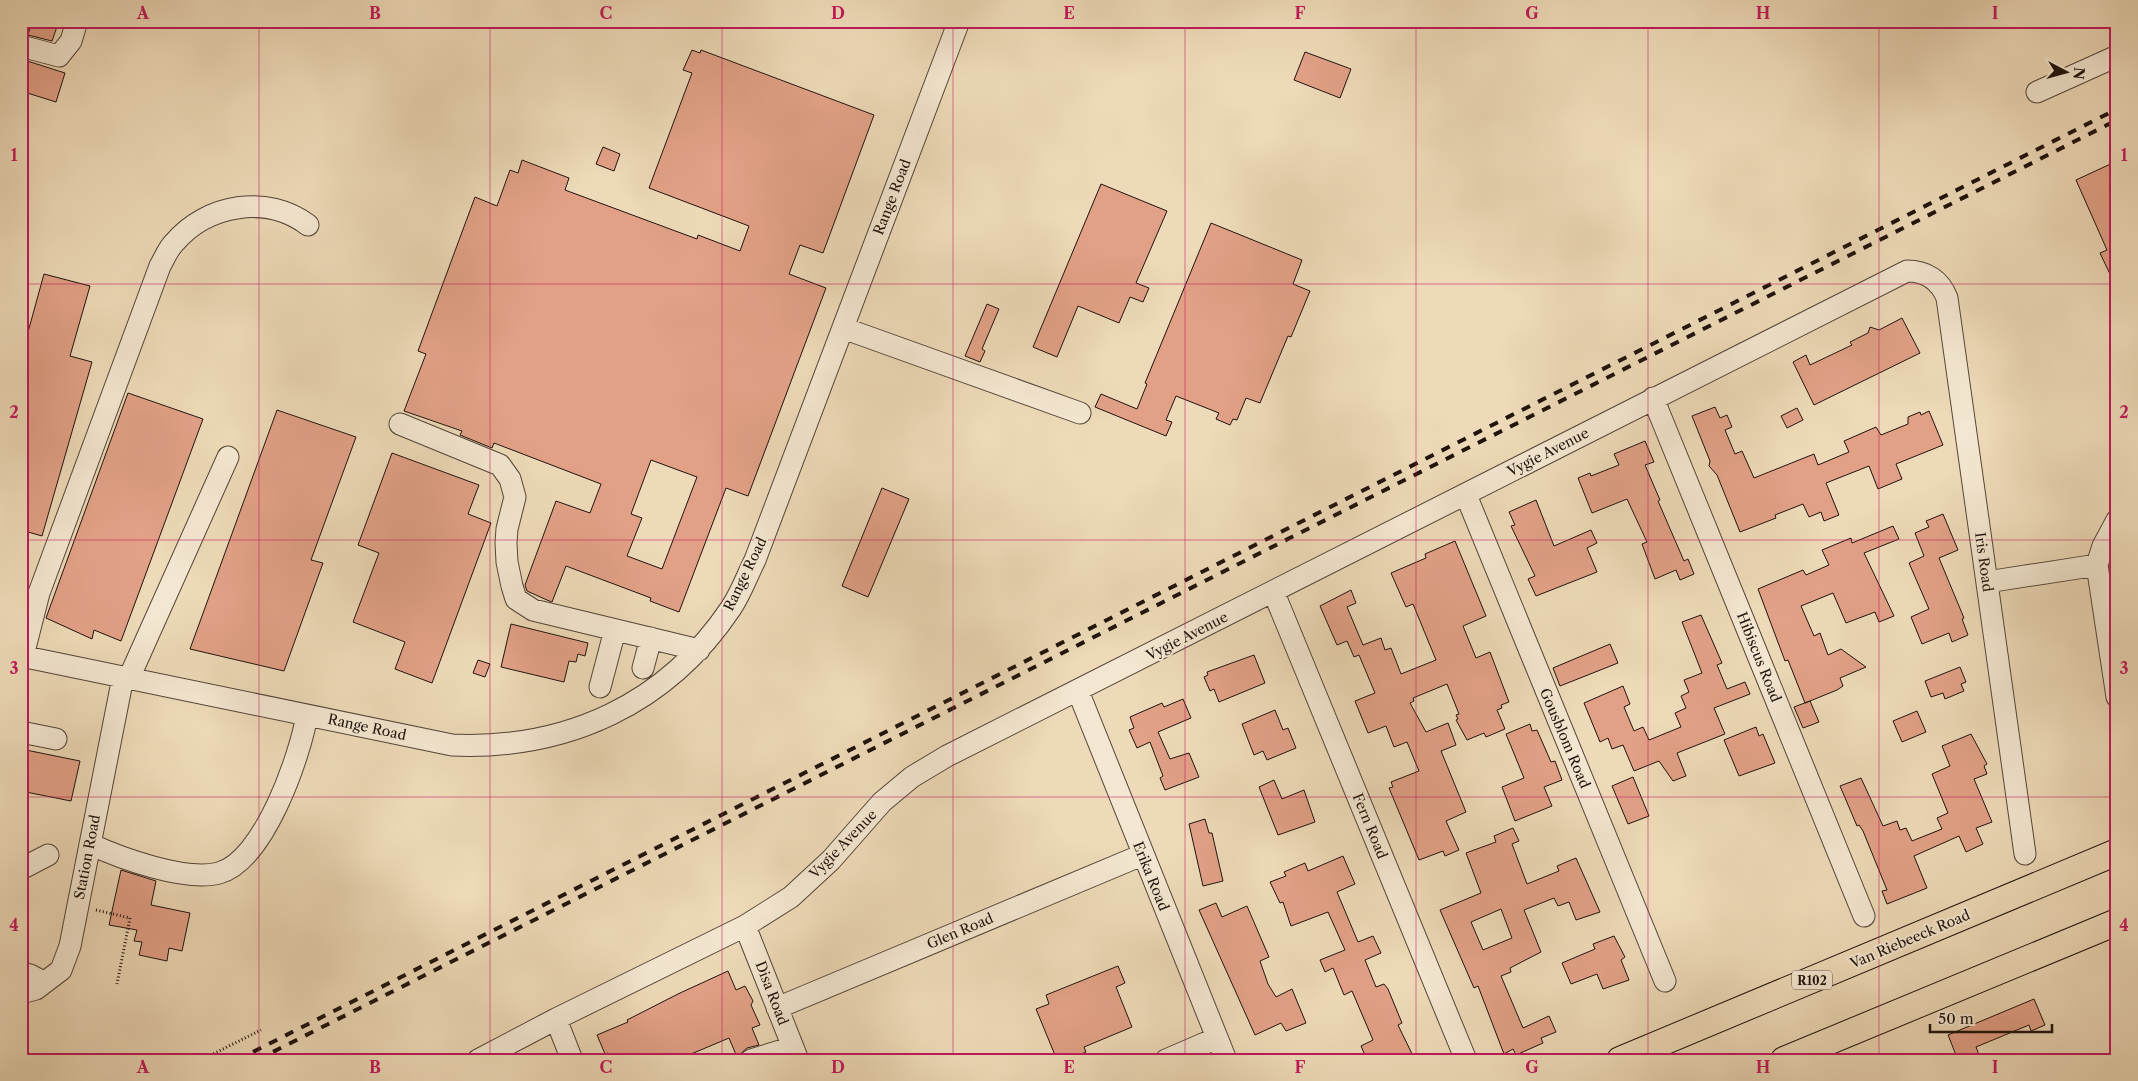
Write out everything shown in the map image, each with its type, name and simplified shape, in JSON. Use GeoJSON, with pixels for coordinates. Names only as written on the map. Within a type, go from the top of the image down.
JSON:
{"type":"FeatureCollection","features":[{"type":"Feature","properties":{"kind":"main road","name":"Van Riebeeck Road"},"geometry":{"type":"LineString","coordinates":[[1620,1060],[2117,852]]}},
{"type":"Feature","properties":{"kind":"main road"},"geometry":{"type":"LineString","coordinates":[[1784,1060],[2117,922]]}},
{"type":"Feature","properties":{"kind":"street"},"geometry":{"type":"LineString","coordinates":[[21,46],[59,56],[71,41],[77,21]]}},
{"type":"Feature","properties":{"kind":"street","name":"Range Road"},"geometry":{"type":"LineString","coordinates":[[22,656],[452,745],[492,745],[524,742],[570,731],[616,712],[660,684],[699,650],[732,606],[755,560],[958,21]]}},
{"type":"Feature","properties":{"kind":"street"},"geometry":{"type":"LineString","coordinates":[[2037,92],[2117,56]]}},
{"type":"Feature","properties":{"kind":"street"},"geometry":{"type":"LineString","coordinates":[[22,656],[39,593],[160,266],[173,244],[205,218],[241,207],[271,207],[298,218],[308,225]]}},
{"type":"Feature","properties":{"kind":"street","name":"Vygie Avenue"},"geometry":{"type":"LineString","coordinates":[[478,1060],[556,1019],[746,926],[797,890],[831,860],[882,802],[912,777],[947,756],[1274,593],[1899,274],[1915,271],[1931,276]]}},
{"type":"Feature","properties":{"kind":"street","name":"Iris Road"},"geometry":{"type":"LineString","coordinates":[[1931,276],[1944,290],[1947,298],[2025,854]]}},
{"type":"Feature","properties":{"kind":"street"},"geometry":{"type":"LineString","coordinates":[[843,328],[1080,413]]}},
{"type":"Feature","properties":{"kind":"street","name":"Hibiscus Road"},"geometry":{"type":"LineString","coordinates":[[1653,398],[1864,916]]}},
{"type":"Feature","properties":{"kind":"street"},"geometry":{"type":"LineString","coordinates":[[400,424],[500,465],[510,479],[515,497],[507,529],[507,562],[516,599],[533,610],[699,650]]}},
{"type":"Feature","properties":{"kind":"street","name":"Station Road"},"geometry":{"type":"LineString","coordinates":[[21,993],[36,989],[60,970],[70,946],[113,721],[126,678],[228,457]]}},
{"type":"Feature","properties":{"kind":"street","name":"Gousblom Road"},"geometry":{"type":"LineString","coordinates":[[1466,495],[1665,981]]}},
{"type":"Feature","properties":{"kind":"street"},"geometry":{"type":"LineString","coordinates":[[2117,520],[2103,546],[2097,565],[2115,667],[2117,696]]}},
{"type":"Feature","properties":{"kind":"street"},"geometry":{"type":"LineString","coordinates":[[1986,582],[2097,565]]}},
{"type":"Feature","properties":{"kind":"street","name":"Fern Road"},"geometry":{"type":"LineString","coordinates":[[1274,593],[1466,1060]]}},
{"type":"Feature","properties":{"kind":"street"},"geometry":{"type":"LineString","coordinates":[[600,688],[615,630]]}},
{"type":"Feature","properties":{"kind":"street"},"geometry":{"type":"LineString","coordinates":[[643,668],[651,638]]}},
{"type":"Feature","properties":{"kind":"street","name":"Station Road"},"geometry":{"type":"LineString","coordinates":[[91,671],[106,693],[113,721]]}},
{"type":"Feature","properties":{"kind":"street","name":"Erika Road"},"geometry":{"type":"LineString","coordinates":[[1078,691],[1142,855],[1226,1060]]}},
{"type":"Feature","properties":{"kind":"street"},"geometry":{"type":"LineString","coordinates":[[90,844],[121,858],[198,875],[219,873],[237,863],[251,849],[274,812],[293,766],[303,736],[307,715]]}},
{"type":"Feature","properties":{"kind":"street"},"geometry":{"type":"LineString","coordinates":[[21,732],[56,739]]}},
{"type":"Feature","properties":{"kind":"street"},"geometry":{"type":"LineString","coordinates":[[21,869],[48,855]]}},
{"type":"Feature","properties":{"kind":"street","name":"Glen Road"},"geometry":{"type":"LineString","coordinates":[[778,1008],[1142,855]]}},
{"type":"Feature","properties":{"kind":"street","name":"Disa Road"},"geometry":{"type":"LineString","coordinates":[[746,926],[795,1053]]}},
{"type":"Feature","properties":{"kind":"street"},"geometry":{"type":"LineString","coordinates":[[21,973],[30,975],[43,982]]}},
{"type":"Feature","properties":{"kind":"street"},"geometry":{"type":"LineString","coordinates":[[556,1019],[572,1060]]}},
{"type":"Feature","properties":{"kind":"street"},"geometry":{"type":"LineString","coordinates":[[1166,1060],[1217,1038]]}},
{"type":"Feature","properties":{"kind":"street"},"geometry":{"type":"LineString","coordinates":[[751,1060],[795,1053]]}},
{"type":"Feature","properties":{"kind":"path"},"geometry":{"type":"LineString","coordinates":[[94,910],[130,918],[118,984]]}},
{"type":"Feature","properties":{"kind":"path"},"geometry":{"type":"LineString","coordinates":[[201,1060],[262,1030]]}},
{"type":"Feature","properties":{"kind":"building"},"geometry":{"type":"Polygon","coordinates":[[[32,21],[59,21],[52,41],[28,35],[32,21]]]}},
{"type":"Feature","properties":{"kind":"building"},"geometry":{"type":"Polygon","coordinates":[[[692,50],[700,53],[701,50],[874,115],[823,253],[800,245],[789,274],[826,288],[748,496],[726,488],[679,612],[650,601],[651,598],[566,566],[552,602],[527,591],[525,585],[556,501],[590,513],[601,484],[494,443],[492,448],[460,435],[462,431],[404,411],[426,354],[418,351],[475,197],[497,206],[510,170],[518,173],[522,160],[569,178],[565,190],[697,239],[698,235],[740,251],[749,226],[649,188],[692,73],[683,70],[692,50]],[[651,460],[631,514],[642,518],[627,556],[662,569],[697,477],[651,460]]]}},
{"type":"Feature","properties":{"kind":"building"},"geometry":{"type":"Polygon","coordinates":[[[1305,52],[1351,69],[1340,98],[1294,80],[1305,52]]]}},
{"type":"Feature","properties":{"kind":"building"},"geometry":{"type":"Polygon","coordinates":[[[21,59],[65,73],[56,102],[21,91],[21,59]]]}},
{"type":"Feature","properties":{"kind":"building"},"geometry":{"type":"Polygon","coordinates":[[[603,147],[620,154],[614,171],[596,164],[603,147]]]}},
{"type":"Feature","properties":{"kind":"building"},"geometry":{"type":"Polygon","coordinates":[[[2117,161],[2117,289],[2100,253],[2107,250],[2076,180],[2117,161]]]}},
{"type":"Feature","properties":{"kind":"building"},"geometry":{"type":"Polygon","coordinates":[[[1101,184],[1167,211],[1136,283],[1149,288],[1143,302],[1130,297],[1119,323],[1078,306],[1057,357],[1033,347],[1101,184]]]}},
{"type":"Feature","properties":{"kind":"building"},"geometry":{"type":"Polygon","coordinates":[[[1211,223],[1302,260],[1293,284],[1310,291],[1291,337],[1288,336],[1260,403],[1246,398],[1237,420],[1233,419],[1230,425],[1216,419],[1219,413],[1176,396],[1166,420],[1172,422],[1166,436],[1095,407],[1101,394],[1137,409],[1147,384],[1145,383],[1211,223]]]}},
{"type":"Feature","properties":{"kind":"building"},"geometry":{"type":"Polygon","coordinates":[[[44,274],[90,286],[70,356],[92,362],[42,536],[21,530],[21,342],[25,343],[44,274]]]}},
{"type":"Feature","properties":{"kind":"building"},"geometry":{"type":"Polygon","coordinates":[[[987,304],[999,309],[982,349],[985,351],[980,362],[965,356],[987,304]]]}},
{"type":"Feature","properties":{"kind":"building"},"geometry":{"type":"Polygon","coordinates":[[[1902,318],[1920,353],[1814,405],[1793,362],[1806,355],[1810,365],[1852,345],[1850,342],[1868,333],[1870,327],[1879,330],[1902,318]]]}},
{"type":"Feature","properties":{"kind":"building"},"geometry":{"type":"Polygon","coordinates":[[[128,393],[203,419],[121,641],[94,630],[92,639],[46,618],[128,393]]]}},
{"type":"Feature","properties":{"kind":"building"},"geometry":{"type":"Polygon","coordinates":[[[1715,407],[1720,418],[1727,415],[1732,427],[1725,430],[1735,454],[1742,451],[1754,478],[1814,454],[1818,465],[1849,452],[1844,441],[1876,427],[1881,435],[1908,424],[1908,417],[1920,412],[1921,415],[1929,411],[1943,445],[1896,464],[1902,479],[1878,489],[1869,466],[1826,483],[1839,515],[1824,521],[1821,512],[1809,517],[1803,504],[1775,515],[1776,518],[1740,532],[1717,475],[1709,466],[1710,461],[1692,416],[1715,407]]]}},
{"type":"Feature","properties":{"kind":"building"},"geometry":{"type":"Polygon","coordinates":[[[1797,408],[1803,420],[1787,428],[1781,416],[1797,408]]]}},
{"type":"Feature","properties":{"kind":"building"},"geometry":{"type":"Polygon","coordinates":[[[277,410],[356,437],[311,560],[323,563],[284,671],[190,649],[277,410]]]}},
{"type":"Feature","properties":{"kind":"building"},"geometry":{"type":"Polygon","coordinates":[[[1645,441],[1654,462],[1645,465],[1660,500],[1658,501],[1684,561],[1688,559],[1694,574],[1680,580],[1676,570],[1655,579],[1642,544],[1647,542],[1627,499],[1592,513],[1578,478],[1590,473],[1591,476],[1619,465],[1614,454],[1645,441]]]}},
{"type":"Feature","properties":{"kind":"building"},"geometry":{"type":"Polygon","coordinates":[[[392,453],[479,485],[468,514],[491,523],[432,683],[395,669],[405,642],[353,622],[379,553],[358,545],[392,453]]]}},
{"type":"Feature","properties":{"kind":"building"},"geometry":{"type":"Polygon","coordinates":[[[882,488],[909,499],[868,597],[842,586],[882,488]]]}},
{"type":"Feature","properties":{"kind":"building"},"geometry":{"type":"Polygon","coordinates":[[[1536,500],[1554,546],[1591,530],[1597,543],[1587,548],[1597,572],[1536,596],[1528,579],[1535,576],[1511,526],[1515,525],[1509,512],[1536,500]]]}},
{"type":"Feature","properties":{"kind":"building"},"geometry":{"type":"Polygon","coordinates":[[[1943,514],[1958,550],[1939,558],[1964,618],[1962,619],[1968,635],[1952,642],[1949,633],[1922,644],[1911,617],[1929,609],[1909,563],[1924,556],[1915,533],[1929,527],[1926,521],[1943,514]]]}},
{"type":"Feature","properties":{"kind":"building"},"geometry":{"type":"Polygon","coordinates":[[[1893,526],[1899,539],[1864,553],[1894,616],[1879,622],[1875,612],[1846,623],[1833,593],[1801,606],[1814,636],[1820,633],[1828,655],[1841,649],[1866,667],[1840,678],[1843,686],[1837,690],[1805,703],[1788,660],[1785,661],[1758,589],[1803,570],[1806,575],[1829,565],[1822,550],[1851,538],[1852,543],[1893,526]]]}},
{"type":"Feature","properties":{"kind":"building"},"geometry":{"type":"Polygon","coordinates":[[[1455,541],[1486,616],[1463,626],[1476,658],[1490,652],[1509,702],[1501,705],[1502,708],[1497,710],[1505,729],[1486,737],[1484,733],[1467,740],[1456,720],[1458,719],[1456,715],[1459,714],[1447,684],[1413,698],[1414,701],[1410,703],[1426,732],[1448,723],[1456,745],[1441,751],[1466,812],[1446,821],[1459,850],[1445,856],[1443,851],[1419,860],[1389,788],[1393,787],[1391,782],[1419,771],[1407,742],[1394,747],[1386,726],[1368,733],[1355,701],[1375,693],[1359,655],[1354,657],[1347,641],[1337,645],[1320,606],[1351,590],[1356,603],[1347,607],[1363,645],[1381,638],[1385,650],[1391,648],[1401,674],[1436,660],[1413,604],[1406,607],[1391,573],[1426,558],[1425,554],[1455,541]]]}},
{"type":"Feature","properties":{"kind":"building"},"geometry":{"type":"Polygon","coordinates":[[[1701,615],[1722,663],[1717,665],[1727,689],[1745,682],[1750,694],[1714,708],[1725,734],[1677,753],[1686,776],[1673,781],[1659,761],[1634,771],[1623,745],[1612,749],[1608,738],[1600,742],[1584,703],[1623,686],[1630,704],[1624,707],[1634,731],[1643,727],[1649,740],[1681,727],[1675,713],[1686,708],[1681,696],[1689,692],[1684,680],[1702,673],[1682,622],[1701,615]]]}},
{"type":"Feature","properties":{"kind":"building"},"geometry":{"type":"Polygon","coordinates":[[[511,624],[588,643],[585,656],[578,654],[576,662],[569,661],[564,682],[501,667],[511,624]]]}},
{"type":"Feature","properties":{"kind":"building"},"geometry":{"type":"Polygon","coordinates":[[[1610,644],[1618,663],[1560,686],[1553,668],[1610,644]]]}},
{"type":"Feature","properties":{"kind":"building"},"geometry":{"type":"Polygon","coordinates":[[[1254,655],[1265,683],[1219,702],[1214,689],[1210,691],[1204,677],[1208,675],[1207,672],[1254,655]]]}},
{"type":"Feature","properties":{"kind":"building"},"geometry":{"type":"Polygon","coordinates":[[[478,660],[490,664],[485,677],[473,673],[478,660]]]}},
{"type":"Feature","properties":{"kind":"building"},"geometry":{"type":"Polygon","coordinates":[[[1960,667],[1966,682],[1961,684],[1964,691],[1945,699],[1943,693],[1931,697],[1925,681],[1960,667]]]}},
{"type":"Feature","properties":{"kind":"building"},"geometry":{"type":"Polygon","coordinates":[[[1183,699],[1191,718],[1158,732],[1170,759],[1189,753],[1199,777],[1165,790],[1160,778],[1163,776],[1150,742],[1137,748],[1129,730],[1134,728],[1130,717],[1162,703],[1164,707],[1183,699]]]}},
{"type":"Feature","properties":{"kind":"building"},"geometry":{"type":"Polygon","coordinates":[[[1810,701],[1819,722],[1803,728],[1794,707],[1810,701]]]}},
{"type":"Feature","properties":{"kind":"building"},"geometry":{"type":"Polygon","coordinates":[[[1275,710],[1283,730],[1288,728],[1296,748],[1267,760],[1263,751],[1254,755],[1242,724],[1275,710]]]}},
{"type":"Feature","properties":{"kind":"building"},"geometry":{"type":"Polygon","coordinates":[[[1917,711],[1926,732],[1902,742],[1893,721],[1917,711]]]}},
{"type":"Feature","properties":{"kind":"building"},"geometry":{"type":"Polygon","coordinates":[[[1530,724],[1532,731],[1537,730],[1551,762],[1555,761],[1562,780],[1544,787],[1552,806],[1515,821],[1502,787],[1524,778],[1506,734],[1530,724]]]}},
{"type":"Feature","properties":{"kind":"building"},"geometry":{"type":"Polygon","coordinates":[[[1756,727],[1759,736],[1763,734],[1775,763],[1739,776],[1724,740],[1756,727]]]}},
{"type":"Feature","properties":{"kind":"building"},"geometry":{"type":"Polygon","coordinates":[[[1971,734],[1987,764],[1984,766],[1987,774],[1974,779],[1992,822],[1976,828],[1983,844],[1966,852],[1959,836],[1914,856],[1927,888],[1887,904],[1882,891],[1887,890],[1863,831],[1859,825],[1857,826],[1840,786],[1861,778],[1883,826],[1897,821],[1900,830],[1906,828],[1912,841],[1942,829],[1937,818],[1948,813],[1932,774],[1950,766],[1942,746],[1971,734]]]}},
{"type":"Feature","properties":{"kind":"building"},"geometry":{"type":"Polygon","coordinates":[[[21,749],[80,761],[71,801],[21,791],[21,749]]]}},
{"type":"Feature","properties":{"kind":"building"},"geometry":{"type":"Polygon","coordinates":[[[1633,777],[1649,816],[1628,824],[1612,786],[1633,777]]]}},
{"type":"Feature","properties":{"kind":"building"},"geometry":{"type":"Polygon","coordinates":[[[1274,780],[1282,799],[1304,790],[1315,822],[1278,835],[1259,787],[1274,780]]]}},
{"type":"Feature","properties":{"kind":"building"},"geometry":{"type":"Polygon","coordinates":[[[1205,819],[1209,833],[1212,833],[1223,881],[1203,886],[1189,824],[1205,819]]]}},
{"type":"Feature","properties":{"kind":"building"},"geometry":{"type":"Polygon","coordinates":[[[1513,828],[1519,841],[1512,844],[1527,884],[1559,871],[1557,866],[1576,858],[1600,912],[1576,920],[1569,902],[1558,906],[1554,898],[1524,910],[1541,952],[1510,968],[1511,972],[1501,976],[1523,1028],[1549,1016],[1556,1032],[1541,1038],[1543,1043],[1516,1055],[1513,1049],[1504,1054],[1478,986],[1474,988],[1440,910],[1481,893],[1466,853],[1496,842],[1494,836],[1513,828]],[[1501,909],[1471,922],[1483,950],[1512,938],[1501,909]]]}},
{"type":"Feature","properties":{"kind":"building"},"geometry":{"type":"Polygon","coordinates":[[[1343,856],[1355,884],[1337,892],[1358,942],[1373,936],[1381,953],[1365,960],[1376,987],[1384,984],[1388,989],[1402,1023],[1398,1025],[1415,1060],[1367,1060],[1361,1046],[1373,1040],[1352,991],[1344,995],[1333,968],[1325,972],[1320,960],[1345,950],[1328,912],[1291,926],[1283,902],[1280,903],[1270,882],[1286,876],[1284,872],[1305,863],[1308,871],[1343,856]]]}},
{"type":"Feature","properties":{"kind":"building"},"geometry":{"type":"Polygon","coordinates":[[[121,870],[156,881],[151,905],[190,913],[182,951],[169,948],[167,961],[139,955],[142,942],[134,941],[137,930],[109,925],[121,870]]]}},
{"type":"Feature","properties":{"kind":"building"},"geometry":{"type":"Polygon","coordinates":[[[1216,903],[1222,917],[1247,906],[1269,957],[1260,961],[1268,984],[1276,997],[1292,989],[1306,1023],[1286,1031],[1281,1023],[1255,1035],[1199,910],[1216,903]]]}},
{"type":"Feature","properties":{"kind":"building"},"geometry":{"type":"Polygon","coordinates":[[[1614,936],[1625,957],[1621,960],[1629,980],[1603,989],[1597,974],[1571,984],[1562,963],[1595,949],[1593,944],[1614,936]]]}},
{"type":"Feature","properties":{"kind":"building"},"geometry":{"type":"Polygon","coordinates":[[[1118,966],[1125,983],[1116,987],[1132,1027],[1084,1047],[1086,1052],[1075,1057],[1076,1060],[1057,1060],[1036,1009],[1049,1004],[1046,995],[1118,966]]]}},
{"type":"Feature","properties":{"kind":"building"},"geometry":{"type":"Polygon","coordinates":[[[728,971],[736,990],[745,986],[753,1001],[751,1005],[760,1025],[752,1028],[759,1045],[747,1048],[737,1057],[729,1038],[677,1060],[611,1060],[608,1053],[605,1054],[597,1035],[628,1022],[627,1020],[728,971]]]}},
{"type":"Feature","properties":{"kind":"building"},"geometry":{"type":"Polygon","coordinates":[[[2034,999],[2045,1025],[2031,1031],[2029,1025],[1976,1047],[1981,1060],[1958,1060],[1948,1035],[2034,999]]]}},
{"type":"Feature","properties":{"kind":"railway"},"geometry":{"type":"LineString","coordinates":[[237,1060],[2117,109]]}},
{"type":"Feature","properties":{"kind":"railway"},"geometry":{"type":"LineString","coordinates":[[257,1060],[2117,120]]}}]}
